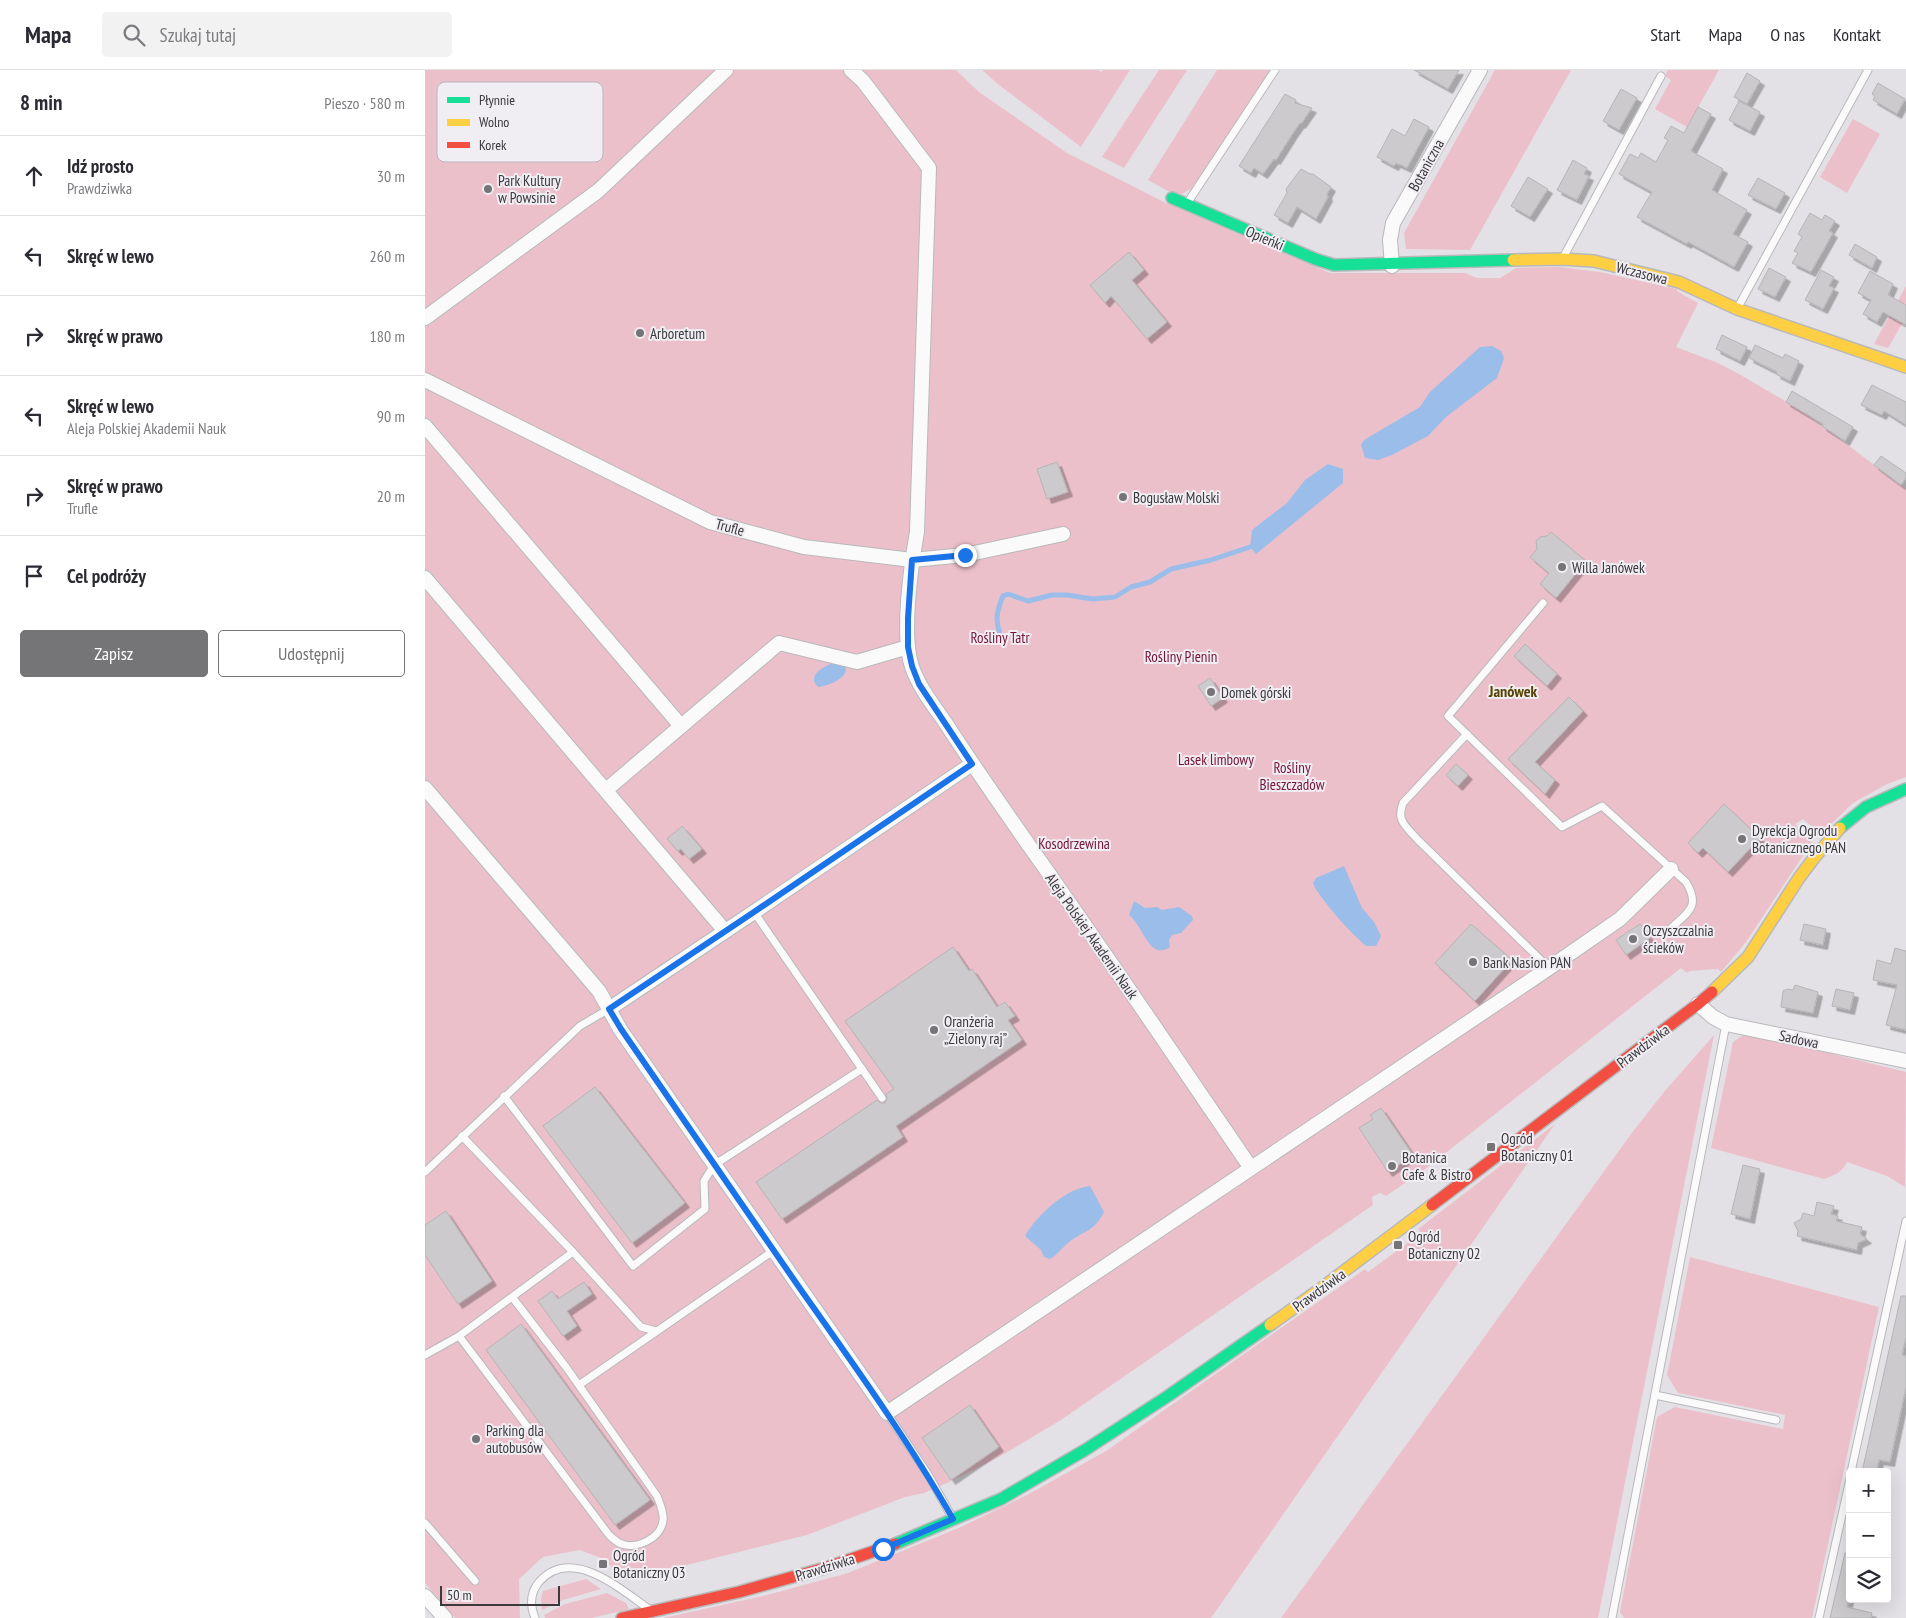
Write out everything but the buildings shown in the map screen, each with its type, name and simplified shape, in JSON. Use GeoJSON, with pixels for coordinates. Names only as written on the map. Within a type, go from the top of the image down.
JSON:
{"type":"FeatureCollection","features":[{"type":"Feature","properties":{"kind":"street"},"geometry":{"type":"LineString","coordinates":[[425,318],[598,191],[726,70]]}},
{"type":"Feature","properties":{"kind":"street","name":"Aleja Polskiej Akademii Nauk"},"geometry":{"type":"LineString","coordinates":[[851,70],[863,81],[929,168],[917,532],[912,560],[908,618],[908,647],[912,666],[919,684],[972,764],[1086,926],[1251,1168]]}},
{"type":"Feature","properties":{"kind":"street","name":"Botaniczna"},"geometry":{"type":"LineString","coordinates":[[1392,266],[1390,240],[1393,223],[1480,70]]}},
{"type":"Feature","properties":{"kind":"street","name":"Opieńki"},"geometry":{"type":"LineString","coordinates":[[1171,198],[1323,263],[1362,266]]}},
{"type":"Feature","properties":{"kind":"street","name":"Wczasowa"},"geometry":{"type":"LineString","coordinates":[[1362,266],[1562,259],[1594,261],[1679,282],[1737,309],[1906,367]]}},
{"type":"Feature","properties":{"kind":"street","name":"Trufle"},"geometry":{"type":"LineString","coordinates":[[425,380],[710,522],[804,547],[912,560],[965,555],[1063,534]]}},
{"type":"Feature","properties":{"kind":"street"},"geometry":{"type":"LineString","coordinates":[[426,430],[596,624],[681,726]]}},
{"type":"Feature","properties":{"kind":"street"},"geometry":{"type":"LineString","coordinates":[[425,578],[725,931]]}},
{"type":"Feature","properties":{"kind":"street"},"geometry":{"type":"LineString","coordinates":[[606,790],[779,643],[857,662],[908,647]]}},
{"type":"Feature","properties":{"kind":"street"},"geometry":{"type":"LineString","coordinates":[[609,1009],[972,764]]}},
{"type":"Feature","properties":{"kind":"street"},"geometry":{"type":"LineString","coordinates":[[425,788],[599,991],[621,1029],[887,1413],[1620,919],[1671,869]]}},
{"type":"Feature","properties":{"kind":"street","name":"Prawdziwka"},"geometry":{"type":"LineString","coordinates":[[621,1618],[739,1592],[825,1568],[883,1549],[1009,1494],[1085,1450],[1168,1396],[1362,1258],[1698,1004],[1748,957],[1814,859],[1842,825],[1862,810],[1886,796],[1906,789]]}},
{"type":"Feature","properties":{"kind":"street","name":"Sadowa"},"geometry":{"type":"LineString","coordinates":[[1698,1004],[1713,1017],[1726,1024],[1906,1061]]}},
{"type":"Feature","properties":{"kind":"street"},"geometry":{"type":"LineString","coordinates":[[425,1596],[445,1618]]}},
{"type":"Feature","properties":{"kind":"lane"},"geometry":{"type":"LineString","coordinates":[[1186,205],[1275,70]]}},
{"type":"Feature","properties":{"kind":"lane"},"geometry":{"type":"LineString","coordinates":[[1737,309],[1868,70]]}},
{"type":"Feature","properties":{"kind":"lane"},"geometry":{"type":"LineString","coordinates":[[1562,259],[1661,76]]}},
{"type":"Feature","properties":{"kind":"lane"},"geometry":{"type":"LineString","coordinates":[[1543,603],[1448,716],[1562,828],[1602,806],[1686,882],[1693,897],[1692,907],[1670,929]]}},
{"type":"Feature","properties":{"kind":"lane"},"geometry":{"type":"LineString","coordinates":[[1467,734],[1403,803],[1399,813],[1401,820],[1417,840],[1549,968]]}},
{"type":"Feature","properties":{"kind":"lane"},"geometry":{"type":"LineString","coordinates":[[754,912],[883,1098]]}},
{"type":"Feature","properties":{"kind":"lane"},"geometry":{"type":"LineString","coordinates":[[425,1172],[580,1026],[609,1009]]}},
{"type":"Feature","properties":{"kind":"lane"},"geometry":{"type":"LineString","coordinates":[[1612,1618],[1726,1024]]}},
{"type":"Feature","properties":{"kind":"lane"},"geometry":{"type":"LineString","coordinates":[[504,1096],[633,1266],[705,1209],[704,1182],[714,1165],[862,1069]]}},
{"type":"Feature","properties":{"kind":"lane"},"geometry":{"type":"LineString","coordinates":[[462,1136],[641,1326],[656,1331]]}},
{"type":"Feature","properties":{"kind":"lane"},"geometry":{"type":"LineString","coordinates":[[1852,1468],[1906,1221]]}},
{"type":"Feature","properties":{"kind":"lane"},"geometry":{"type":"LineString","coordinates":[[579,1385],[773,1251]]}},
{"type":"Feature","properties":{"kind":"lane"},"geometry":{"type":"LineString","coordinates":[[425,1355],[459,1336],[573,1252]]}},
{"type":"Feature","properties":{"kind":"lane"},"geometry":{"type":"LineString","coordinates":[[459,1336],[609,1536],[619,1543],[628,1545],[650,1540],[660,1532],[663,1521],[662,1509],[657,1496],[579,1385],[512,1297]]}},
{"type":"Feature","properties":{"kind":"lane"},"geometry":{"type":"LineString","coordinates":[[1655,1395],[1776,1420]]}},
{"type":"Feature","properties":{"kind":"lane"},"geometry":{"type":"LineString","coordinates":[[887,1413],[929,1476],[953,1519]]}},
{"type":"Feature","properties":{"kind":"lane"},"geometry":{"type":"LineString","coordinates":[[1819,1618],[1846,1497]]}},
{"type":"Feature","properties":{"kind":"lane"},"geometry":{"type":"LineString","coordinates":[[425,1524],[475,1581]]}},
{"type":"Feature","properties":{"kind":"lane"},"geometry":{"type":"LineString","coordinates":[[535,1618],[532,1596],[536,1586],[553,1570],[564,1567],[581,1568],[595,1574],[621,1589],[652,1611]]}},
{"type":"Feature","properties":{"kind":"green space"},"geometry":{"type":"Polygon","coordinates":[[[425,70],[956,70],[979,92],[1067,153],[1168,204],[1330,273],[1465,273],[1477,278],[1500,278],[1516,268],[1559,267],[1600,272],[1677,289],[1677,291],[1698,303],[1676,347],[1718,363],[1804,412],[1906,489],[1906,777],[1887,784],[1853,803],[1821,834],[1803,819],[1795,824],[1812,842],[1746,942],[1721,972],[1718,969],[1690,971],[1687,973],[1681,968],[1424,1170],[1386,1196],[1380,1193],[1372,1197],[1373,1205],[1061,1420],[999,1457],[947,1483],[807,1535],[627,1580],[601,1558],[580,1550],[543,1557],[519,1579],[520,1618],[455,1618],[425,1583],[425,70]]]}},
{"type":"Feature","properties":{"kind":"green space"},"geometry":{"type":"Polygon","coordinates":[[[982,70],[1099,70],[1101,72],[1103,70],[1130,70],[1081,147],[982,70]]]}},
{"type":"Feature","properties":{"kind":"green space"},"geometry":{"type":"Polygon","coordinates":[[[1159,70],[1187,70],[1124,168],[1102,157],[1159,70]]]}},
{"type":"Feature","properties":{"kind":"green space"},"geometry":{"type":"Polygon","coordinates":[[[1217,70],[1271,70],[1192,188],[1182,194],[1168,191],[1148,180],[1217,70]]]}},
{"type":"Feature","properties":{"kind":"green space"},"geometry":{"type":"Polygon","coordinates":[[[1495,70],[1571,70],[1470,250],[1406,249],[1404,233],[1495,70]]]}},
{"type":"Feature","properties":{"kind":"green space"},"geometry":{"type":"Polygon","coordinates":[[[1668,70],[1719,70],[1687,127],[1655,109],[1671,80],[1665,76],[1668,70]]]}},
{"type":"Feature","properties":{"kind":"green space"},"geometry":{"type":"Polygon","coordinates":[[[1853,119],[1880,134],[1847,193],[1820,177],[1853,119]]]}},
{"type":"Feature","properties":{"kind":"green space"},"geometry":{"type":"Polygon","coordinates":[[[1906,286],[1906,317],[1888,348],[1874,344],[1906,286]]]}},
{"type":"Feature","properties":{"kind":"green space"},"geometry":{"type":"Polygon","coordinates":[[[1746,1033],[1906,1072],[1905,1187],[1887,1176],[1847,1162],[1838,1173],[1824,1179],[1711,1148],[1733,1042],[1746,1033]]]}},
{"type":"Feature","properties":{"kind":"green space"},"geometry":{"type":"Polygon","coordinates":[[[1714,1035],[1598,1618],[1281,1618],[1631,1134],[1664,1092],[1714,1035]]]}},
{"type":"Feature","properties":{"kind":"green space"},"geometry":{"type":"Polygon","coordinates":[[[1555,1124],[1211,1618],[663,1618],[767,1595],[848,1573],[961,1527],[1027,1495],[1106,1451],[1365,1269],[1368,1272],[1421,1233],[1418,1229],[1555,1124]]]}},
{"type":"Feature","properties":{"kind":"green space"},"geometry":{"type":"Polygon","coordinates":[[[1690,1257],[1879,1307],[1812,1618],[1624,1618],[1620,1612],[1657,1417],[1675,1407],[1783,1429],[1785,1415],[1678,1393],[1667,1375],[1690,1257]]]}},
{"type":"Feature","properties":{"kind":"green space"},"geometry":{"type":"Polygon","coordinates":[[[586,1579],[601,1589],[563,1600],[542,1610],[541,1599],[543,1591],[586,1579]]]}},
{"type":"Feature","properties":{"kind":"green space"},"geometry":{"type":"Polygon","coordinates":[[[607,1593],[626,1603],[629,1609],[592,1618],[545,1618],[544,1615],[565,1604],[607,1593]]]}},
{"type":"Feature","properties":{"kind":"water"},"geometry":{"type":"Polygon","coordinates":[[[1492,346],[1501,351],[1504,358],[1497,378],[1446,417],[1428,436],[1392,455],[1378,460],[1365,458],[1361,445],[1364,440],[1420,407],[1430,392],[1480,347],[1492,346]]]}},
{"type":"Feature","properties":{"kind":"water"},"geometry":{"type":"Polygon","coordinates":[[[1328,464],[1343,469],[1343,483],[1256,554],[1250,547],[1252,530],[1287,503],[1305,480],[1328,464]]]}},
{"type":"Feature","properties":{"kind":"water"},"geometry":{"type":"Polygon","coordinates":[[[834,662],[843,663],[846,668],[843,676],[828,685],[818,687],[814,679],[815,675],[821,669],[834,662]]]}},
{"type":"Feature","properties":{"kind":"water"},"geometry":{"type":"Polygon","coordinates":[[[1344,866],[1362,908],[1374,922],[1381,936],[1376,946],[1366,946],[1352,932],[1326,904],[1313,883],[1316,878],[1344,866]]]}},
{"type":"Feature","properties":{"kind":"water"},"geometry":{"type":"Polygon","coordinates":[[[1134,901],[1145,908],[1157,907],[1162,910],[1179,907],[1192,916],[1193,920],[1181,933],[1172,935],[1169,940],[1170,947],[1157,950],[1147,941],[1129,915],[1134,901]]]}},
{"type":"Feature","properties":{"kind":"water"},"geometry":{"type":"Polygon","coordinates":[[[1090,1186],[1104,1212],[1100,1219],[1092,1228],[1068,1243],[1050,1259],[1044,1257],[1041,1250],[1025,1236],[1030,1228],[1044,1212],[1062,1197],[1090,1186]]]}},
{"type":"Feature","properties":{"kind":"waterway"},"geometry":{"type":"LineString","coordinates":[[1001,637],[997,621],[998,612],[1003,596],[1008,594],[1028,601],[1052,595],[1093,599],[1115,597],[1131,587],[1150,582],[1171,569],[1211,560],[1250,547]]}},
{"type":"Feature","properties":{"kind":"traffic: fast"},"geometry":{"type":"LineString","coordinates":[[1172,198],[1315,259],[1334,265],[1513,260]]}},
{"type":"Feature","properties":{"kind":"traffic: fast"},"geometry":{"type":"LineString","coordinates":[[1840,828],[1866,807],[1906,789]]}},
{"type":"Feature","properties":{"kind":"traffic: fast"},"geometry":{"type":"LineString","coordinates":[[895,1544],[1001,1499],[1085,1450],[1168,1396],[1270,1325]]}},
{"type":"Feature","properties":{"kind":"traffic: slow"},"geometry":{"type":"LineString","coordinates":[[1513,260],[1562,259],[1594,261],[1679,282],[1737,309],[1906,367]]}},
{"type":"Feature","properties":{"kind":"traffic: slow"},"geometry":{"type":"LineString","coordinates":[[1712,992],[1748,957],[1799,878],[1840,828]]}},
{"type":"Feature","properties":{"kind":"traffic: slow"},"geometry":{"type":"LineString","coordinates":[[1270,1325],[1432,1205]]}},
{"type":"Feature","properties":{"kind":"traffic: jam"},"geometry":{"type":"LineString","coordinates":[[1432,1205],[1712,992]]}},
{"type":"Feature","properties":{"kind":"traffic: jam"},"geometry":{"type":"LineString","coordinates":[[622,1618],[739,1592],[825,1568],[895,1544]]}},
{"type":"Feature","properties":{"kind":"place","name":"Park Kultury w Powsinie"},"geometry":{"type":"Point","coordinates":[488,189]}},
{"type":"Feature","properties":{"kind":"place","name":"Arboretum"},"geometry":{"type":"Point","coordinates":[640,333]}},
{"type":"Feature","properties":{"kind":"place","name":"Bogusław Molski"},"geometry":{"type":"Point","coordinates":[1123,497]}},
{"type":"Feature","properties":{"kind":"place","name":"Willa Janówek"},"geometry":{"type":"Point","coordinates":[1562,567]}},
{"type":"Feature","properties":{"kind":"place","name":"Domek górski"},"geometry":{"type":"Point","coordinates":[1211,692]}},
{"type":"Feature","properties":{"kind":"place","name":"Dyrekcja Ogrodu Botanicznego PAN"},"geometry":{"type":"Point","coordinates":[1742,839]}},
{"type":"Feature","properties":{"kind":"place","name":"Oczyszczalnia ścieków"},"geometry":{"type":"Point","coordinates":[1633,939]}},
{"type":"Feature","properties":{"kind":"place","name":"Bank Nasion PAN"},"geometry":{"type":"Point","coordinates":[1473,962]}},
{"type":"Feature","properties":{"kind":"place","name":"Oranżeria „Zielony raj”"},"geometry":{"type":"Point","coordinates":[934,1030]}},
{"type":"Feature","properties":{"kind":"place","name":"Ogród Botaniczny 01"},"geometry":{"type":"Point","coordinates":[1491,1147]}},
{"type":"Feature","properties":{"kind":"place","name":"Botanica Cafe & Bistro"},"geometry":{"type":"Point","coordinates":[1392,1166]}},
{"type":"Feature","properties":{"kind":"place","name":"Ogród Botaniczny 02"},"geometry":{"type":"Point","coordinates":[1398,1245]}},
{"type":"Feature","properties":{"kind":"place","name":"Parking dla autobusów"},"geometry":{"type":"Point","coordinates":[476,1439]}},
{"type":"Feature","properties":{"kind":"place","name":"Ogród Botaniczny 03"},"geometry":{"type":"Point","coordinates":[603,1564]}},
{"type":"Feature","properties":{"kind":"district","name":"Janówek"},"geometry":{"type":"Point","coordinates":[1513,691]}},
{"type":"Feature","properties":{"kind":"route"},"geometry":{"type":"LineString","coordinates":[[883,1549],[953,1519],[929,1476],[887,1413],[746,1212],[609,1009],[972,764],[919,684],[912,666],[908,647],[912,560],[965,555]]}},
{"type":"Feature","properties":{"kind":"park label","name":"Rośliny Tatr"},"geometry":{"type":"Point","coordinates":[1000,637]}},
{"type":"Feature","properties":{"kind":"park label","name":"Rośliny Pienin"},"geometry":{"type":"Point","coordinates":[1181,656]}},
{"type":"Feature","properties":{"kind":"park label","name":"Lasek limbowy"},"geometry":{"type":"Point","coordinates":[1216,759]}},
{"type":"Feature","properties":{"kind":"park label","name":"Rośliny Bieszczadów"},"geometry":{"type":"Point","coordinates":[1292,776]}},
{"type":"Feature","properties":{"kind":"park label","name":"Kosodrzewina"},"geometry":{"type":"Point","coordinates":[1074,843]}}]}
